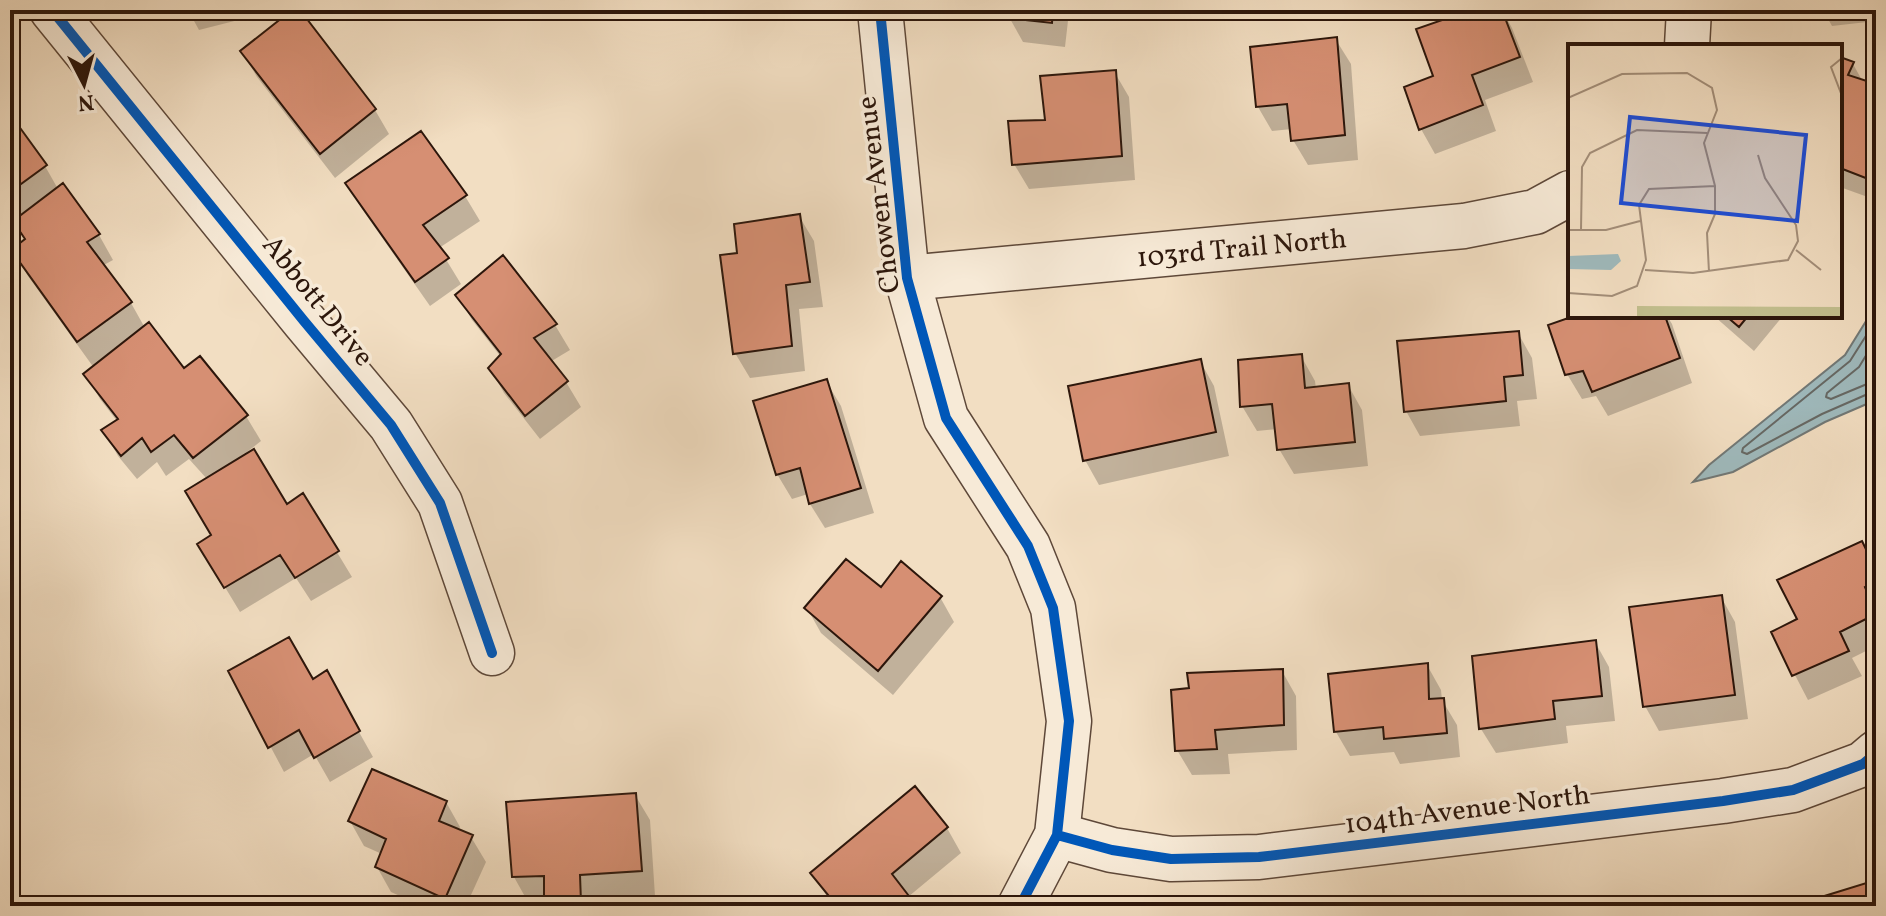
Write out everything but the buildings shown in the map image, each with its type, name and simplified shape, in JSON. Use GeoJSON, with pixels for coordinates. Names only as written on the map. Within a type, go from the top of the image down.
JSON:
{"type":"FeatureCollection","features":[{"type":"Feature","properties":{"kind":"street","name":"Abbott Drive"},"geometry":{"type":"LineString","coordinates":[[52,10],[391,425],[440,503],[492,653]]}},
{"type":"Feature","properties":{"kind":"street","name":"Chowen Avenue"},"geometry":{"type":"LineString","coordinates":[[880,10],[907,278],[946,418],[1028,546],[1053,608],[1069,721],[1057,835],[1020,906]]}},
{"type":"Feature","properties":{"kind":"street"},"geometry":{"type":"LineString","coordinates":[[1687,44],[1689,10]]}},
{"type":"Feature","properties":{"kind":"street","name":"103rd Trail North"},"geometry":{"type":"LineString","coordinates":[[907,278],[1464,226],[1535,212],[1568,194]]}},
{"type":"Feature","properties":{"kind":"street","name":"104th Avenue North"},"geometry":{"type":"LineString","coordinates":[[1057,835],[1112,850],[1171,859],[1259,857],[1793,790],[1863,764],[1876,753]]}},
{"type":"Feature","properties":{"kind":"water"},"geometry":{"type":"Polygon","coordinates":[[[1876,305],[1876,400],[1825,422],[1733,472],[1693,482],[1709,465],[1845,355],[1876,305]]]}},
{"type":"Feature","properties":{"kind":"cycle path"},"geometry":{"type":"LineString","coordinates":[[52,10],[391,425],[440,503],[492,653]]}},
{"type":"Feature","properties":{"kind":"cycle path"},"geometry":{"type":"LineString","coordinates":[[880,10],[907,278],[946,418],[1028,546],[1053,608],[1069,721],[1057,835],[1020,906]]}},
{"type":"Feature","properties":{"kind":"cycle path"},"geometry":{"type":"LineString","coordinates":[[1057,835],[1112,850],[1171,859],[1259,857],[1793,790],[1863,764],[1876,753]]}}]}
